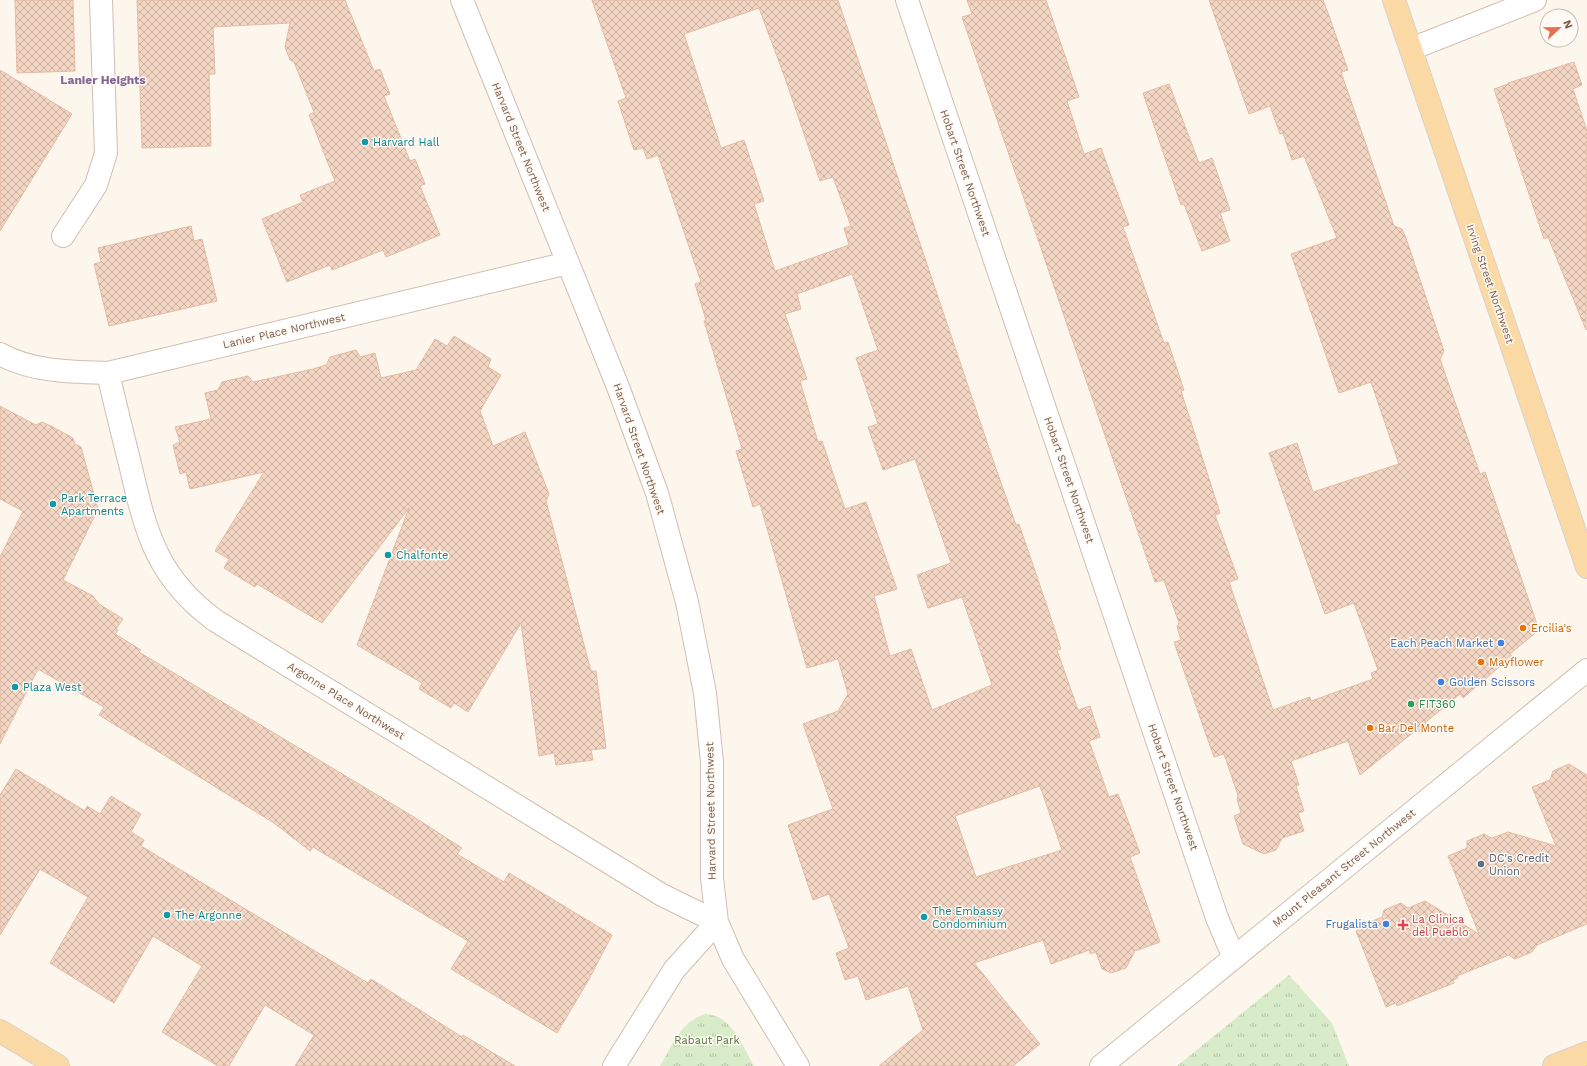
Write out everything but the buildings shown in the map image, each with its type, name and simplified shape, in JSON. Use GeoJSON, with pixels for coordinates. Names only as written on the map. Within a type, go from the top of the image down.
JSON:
{"type":"FeatureCollection","features":[{"type":"Feature","properties":{"kind":"main road","name":"Irving Street Northwest"},"geometry":{"type":"LineString","coordinates":[[1394,0],[1587,567]]}},
{"type":"Feature","properties":{"kind":"main road"},"geometry":{"type":"LineString","coordinates":[[2,1035],[58,1066]]}},
{"type":"Feature","properties":{"kind":"main road"},"geometry":{"type":"LineString","coordinates":[[1554,1066],[1587,1053]]}},
{"type":"Feature","properties":{"kind":"street"},"geometry":{"type":"LineString","coordinates":[[63,236],[96,185],[106,153],[101,0]]}},
{"type":"Feature","properties":{"kind":"street","name":"Harvard Street Northwest"},"geometry":{"type":"LineString","coordinates":[[462,0],[618,387],[657,493],[687,602],[705,693],[712,762],[712,878],[717,922],[733,959],[798,1066]]}},
{"type":"Feature","properties":{"kind":"street","name":"Hobart Street Northwest"},"geometry":{"type":"LineString","coordinates":[[907,0],[1217,918],[1234,958]]}},
{"type":"Feature","properties":{"kind":"street"},"geometry":{"type":"LineString","coordinates":[[1411,48],[1535,0]]}},
{"type":"Feature","properties":{"kind":"street","name":"Lanier Place Northwest"},"geometry":{"type":"LineString","coordinates":[[0,354],[24,363],[56,370],[108,373],[568,263]]}},
{"type":"Feature","properties":{"kind":"street","name":"Argonne Place Northwest"},"geometry":{"type":"LineString","coordinates":[[108,373],[146,530],[163,565],[178,586],[195,605],[216,621],[662,896],[717,922]]}},
{"type":"Feature","properties":{"kind":"street","name":"Mount Pleasant Street Northwest"},"geometry":{"type":"LineString","coordinates":[[1101,1066],[1587,670]]}},
{"type":"Feature","properties":{"kind":"street"},"geometry":{"type":"LineString","coordinates":[[614,1066],[674,970],[717,922]]}},
{"type":"Feature","properties":{"kind":"green space"},"geometry":{"type":"Polygon","coordinates":[[[1289,975],[1332,1023],[1349,1066],[1177,1066],[1289,975]]]}},
{"type":"Feature","properties":{"kind":"green space","name":"Rabaut Park"},"geometry":{"type":"Polygon","coordinates":[[[705,1014],[714,1016],[729,1025],[735,1032],[754,1066],[660,1066],[683,1028],[697,1017],[705,1014]]]}},
{"type":"Feature","properties":{"kind":"place","name":"Harvard Hall"},"geometry":{"type":"Point","coordinates":[365,142]}},
{"type":"Feature","properties":{"kind":"place","name":"Park Terrace Apartments"},"geometry":{"type":"Point","coordinates":[53,504]}},
{"type":"Feature","properties":{"kind":"place","name":"Chalfonte"},"geometry":{"type":"Point","coordinates":[388,555]}},
{"type":"Feature","properties":{"kind":"place","name":"Ercilia's"},"geometry":{"type":"Point","coordinates":[1523,628]}},
{"type":"Feature","properties":{"kind":"place","name":"Each Peach Market"},"geometry":{"type":"Point","coordinates":[1501,643]}},
{"type":"Feature","properties":{"kind":"place","name":"Mayflower"},"geometry":{"type":"Point","coordinates":[1481,662]}},
{"type":"Feature","properties":{"kind":"place","name":"Golden Scissors"},"geometry":{"type":"Point","coordinates":[1441,682]}},
{"type":"Feature","properties":{"kind":"place","name":"Plaza West"},"geometry":{"type":"Point","coordinates":[15,687]}},
{"type":"Feature","properties":{"kind":"place","name":"FIT360"},"geometry":{"type":"Point","coordinates":[1411,704]}},
{"type":"Feature","properties":{"kind":"place","name":"Bar Del Monte"},"geometry":{"type":"Point","coordinates":[1370,728]}},
{"type":"Feature","properties":{"kind":"place","name":"DC's Credit Union"},"geometry":{"type":"Point","coordinates":[1481,864]}},
{"type":"Feature","properties":{"kind":"place","name":"The Argonne"},"geometry":{"type":"Point","coordinates":[167,915]}},
{"type":"Feature","properties":{"kind":"place","name":"The Embassy Condominium"},"geometry":{"type":"Point","coordinates":[924,917]}},
{"type":"Feature","properties":{"kind":"place","name":"Frugalista"},"geometry":{"type":"Point","coordinates":[1386,924]}},
{"type":"Feature","properties":{"kind":"place","name":"La Clinica del Pueblo"},"geometry":{"type":"Point","coordinates":[1403,925]}},
{"type":"Feature","properties":{"kind":"district","name":"Lanier Heights"},"geometry":{"type":"Point","coordinates":[103,80]}}]}
